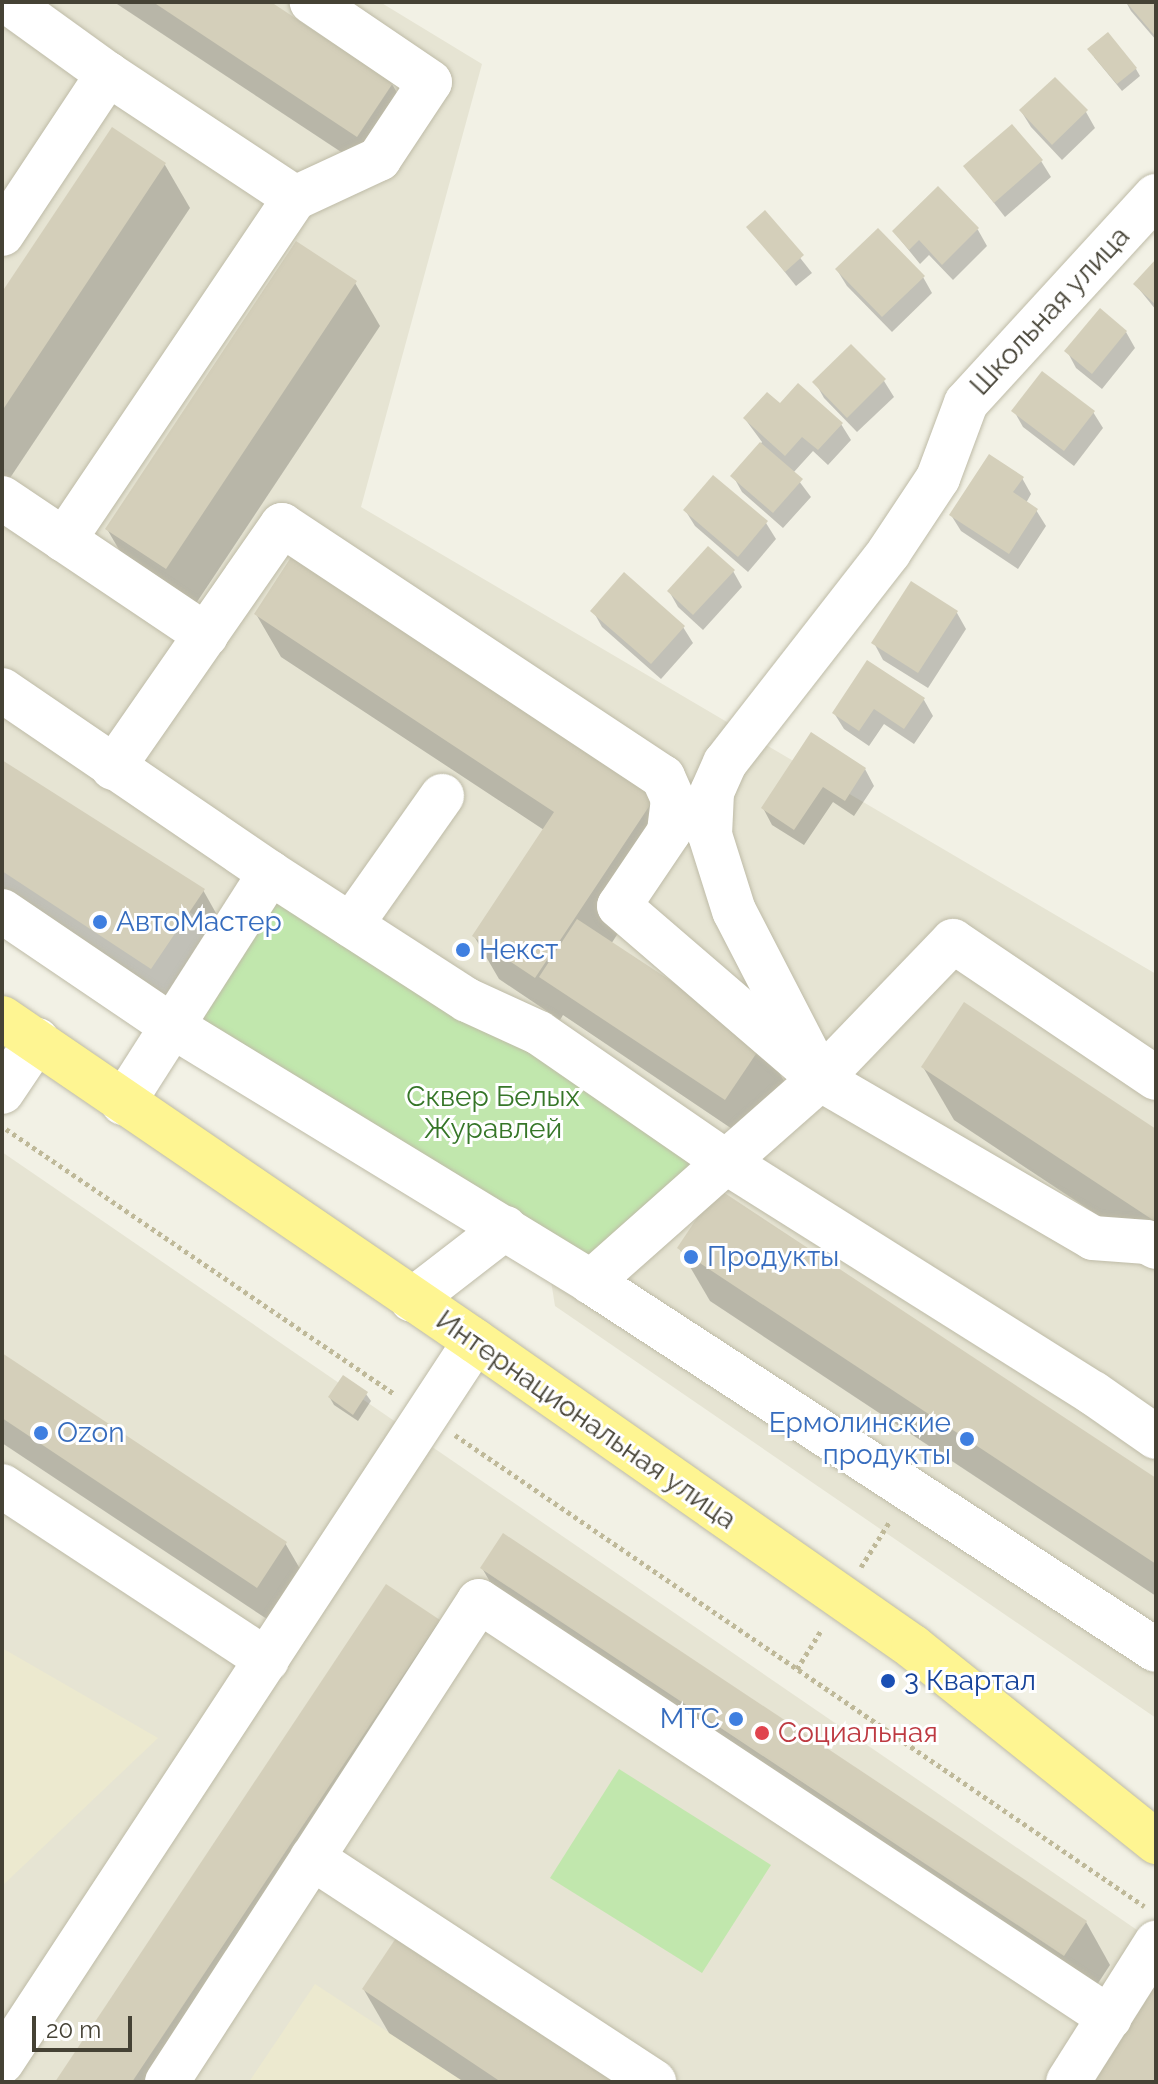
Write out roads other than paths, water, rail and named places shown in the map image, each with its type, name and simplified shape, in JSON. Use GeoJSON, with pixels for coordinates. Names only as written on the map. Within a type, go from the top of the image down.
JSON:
{"type":"FeatureCollection","features":[{"type":"Feature","properties":{"kind":"main road","name":"Интернациональная улица"},"geometry":{"type":"LineString","coordinates":[[19,1029],[475,1341],[913,1647],[1156,1842]]}},
{"type":"Feature","properties":{"kind":"street"},"geometry":{"type":"LineString","coordinates":[[8,2],[108,74],[295,198]]}},
{"type":"Feature","properties":{"kind":"street"},"geometry":{"type":"LineString","coordinates":[[64,540],[295,198],[379,159],[430,82],[312,2]]}},
{"type":"Feature","properties":{"kind":"street"},"geometry":{"type":"LineString","coordinates":[[2,234],[108,74]]}},
{"type":"Feature","properties":{"kind":"street","name":"Школьная улица"},"geometry":{"type":"LineString","coordinates":[[820,1079],[734,911],[710,835],[712,792],[725,763],[889,552],[938,478],[966,403],[1156,196]]}},
{"type":"Feature","properties":{"kind":"street"},"geometry":{"type":"LineString","coordinates":[[2,498],[206,635]]}},
{"type":"Feature","properties":{"kind":"street"},"geometry":{"type":"LineString","coordinates":[[113,768],[282,525],[663,777],[673,799],[669,832],[619,906],[820,1079],[1093,1238],[1147,1242],[1156,1247]]}},
{"type":"Feature","properties":{"kind":"street"},"geometry":{"type":"LineString","coordinates":[[2,690],[270,873],[467,1000],[539,1033],[726,1162],[1093,1393],[1156,1437]]}},
{"type":"Feature","properties":{"kind":"street"},"geometry":{"type":"LineString","coordinates":[[351,925],[442,796]]}},
{"type":"Feature","properties":{"kind":"street"},"geometry":{"type":"LineString","coordinates":[[123,1103],[270,873]]}},
{"type":"Feature","properties":{"kind":"street"},"geometry":{"type":"LineString","coordinates":[[2,911],[172,1026],[591,1282],[1156,1650]]}},
{"type":"Feature","properties":{"kind":"street"},"geometry":{"type":"LineString","coordinates":[[591,1282],[820,1079],[953,941],[1150,1059]]}},
{"type":"Feature","properties":{"kind":"street"},"geometry":{"type":"LineString","coordinates":[[2,1092],[19,1029]]}},
{"type":"Feature","properties":{"kind":"street"},"geometry":{"type":"LineString","coordinates":[[412,1300],[505,1228]]}},
{"type":"Feature","properties":{"kind":"street"},"geometry":{"type":"LineString","coordinates":[[2,2062],[475,1341]]}},
{"type":"Feature","properties":{"kind":"street"},"geometry":{"type":"LineString","coordinates":[[2,1486],[267,1660]]}},
{"type":"Feature","properties":{"kind":"street"},"geometry":{"type":"LineString","coordinates":[[167,2082],[479,1601],[1110,2018]]}},
{"type":"Feature","properties":{"kind":"street"},"geometry":{"type":"LineString","coordinates":[[312,1858],[654,2082]]}},
{"type":"Feature","properties":{"kind":"street"},"geometry":{"type":"LineString","coordinates":[[1068,2082],[1156,1943]]}},
{"type":"Feature","properties":{"kind":"place","name":"АвтоМастер"},"geometry":{"type":"Point","coordinates":[100,922]}},
{"type":"Feature","properties":{"kind":"place","name":"Некст"},"geometry":{"type":"Point","coordinates":[463,950]}},
{"type":"Feature","properties":{"kind":"place","name":"Продукты"},"geometry":{"type":"Point","coordinates":[691,1257]}},
{"type":"Feature","properties":{"kind":"place","name":"Ozon"},"geometry":{"type":"Point","coordinates":[41,1433]}},
{"type":"Feature","properties":{"kind":"place","name":"Ермолинские продукты"},"geometry":{"type":"Point","coordinates":[967,1439]}},
{"type":"Feature","properties":{"kind":"place","name":"3 Квартал"},"geometry":{"type":"Point","coordinates":[888,1681]}},
{"type":"Feature","properties":{"kind":"place","name":"МТС"},"geometry":{"type":"Point","coordinates":[736,1719]}},
{"type":"Feature","properties":{"kind":"place","name":"Социальная"},"geometry":{"type":"Point","coordinates":[762,1733]}},
{"type":"Feature","properties":{"kind":"park label","name":"Сквер Белых Журавлей"},"geometry":{"type":"Point","coordinates":[493,1113]}}]}
